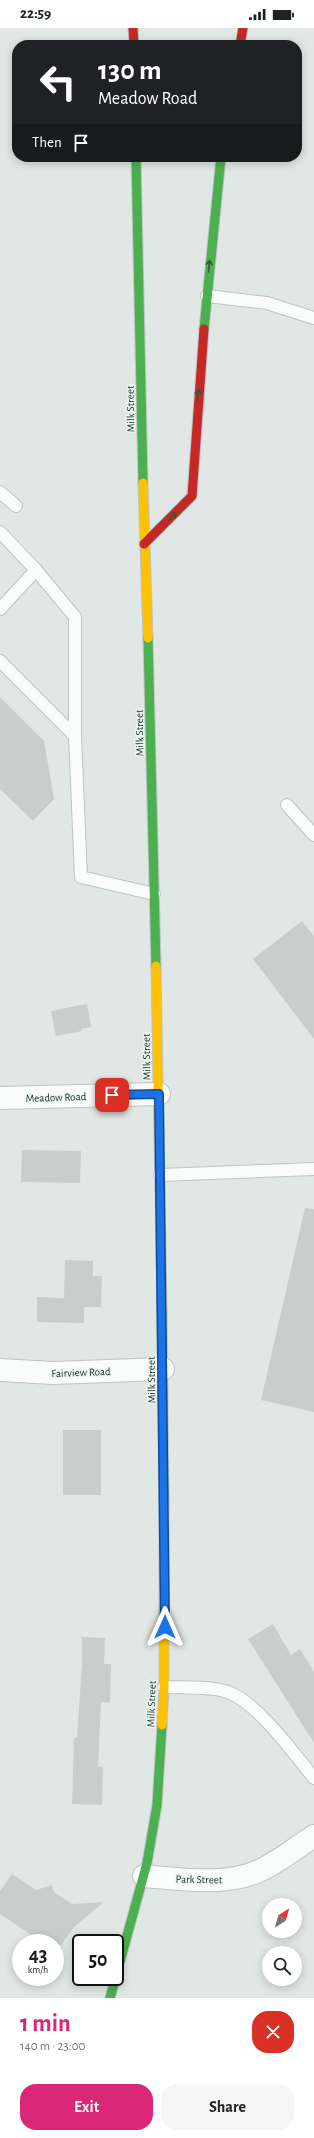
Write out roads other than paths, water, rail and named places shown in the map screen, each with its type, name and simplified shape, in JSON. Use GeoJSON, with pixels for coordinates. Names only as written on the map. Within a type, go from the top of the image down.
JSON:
{"type":"FeatureCollection","features":[{"type":"Feature","properties":{"kind":"main road"},"geometry":{"type":"LineString","coordinates":[[133,28],[134,40]]}},
{"type":"Feature","properties":{"kind":"main road"},"geometry":{"type":"LineString","coordinates":[[241,40],[243,28]]}},
{"type":"Feature","properties":{"kind":"main road","name":"Milk Street"},"geometry":{"type":"LineString","coordinates":[[110,1998],[144,1876],[157,1805],[164,1687],[159,1094],[149,657],[144,544],[136,162]]}},
{"type":"Feature","properties":{"kind":"main road"},"geometry":{"type":"LineString","coordinates":[[144,544],[192,496],[196,424],[220,162]]}},
{"type":"Feature","properties":{"kind":"street","name":"Meadow Road"},"geometry":{"type":"LineString","coordinates":[[0,1098],[159,1094]]}},
{"type":"Feature","properties":{"kind":"street","name":"Fairview Road"},"geometry":{"type":"LineString","coordinates":[[0,1370],[53,1373],[162,1369]]}},
{"type":"Feature","properties":{"kind":"street","name":"Park Street"},"geometry":{"type":"LineString","coordinates":[[144,1876],[188,1880],[227,1879],[261,1870],[314,1836]]}},
{"type":"Feature","properties":{"kind":"lane"},"geometry":{"type":"LineString","coordinates":[[207,296],[267,303],[314,318]]}},
{"type":"Feature","properties":{"kind":"lane"},"geometry":{"type":"LineString","coordinates":[[0,492],[16,506]]}},
{"type":"Feature","properties":{"kind":"lane"},"geometry":{"type":"LineString","coordinates":[[0,532],[36,570],[75,618],[75,736],[82,877],[154,894]]}},
{"type":"Feature","properties":{"kind":"lane"},"geometry":{"type":"LineString","coordinates":[[0,609],[36,570]]}},
{"type":"Feature","properties":{"kind":"lane"},"geometry":{"type":"LineString","coordinates":[[0,661],[75,736]]}},
{"type":"Feature","properties":{"kind":"lane"},"geometry":{"type":"LineString","coordinates":[[287,805],[314,835]]}},
{"type":"Feature","properties":{"kind":"lane"},"geometry":{"type":"LineString","coordinates":[[160,1174],[314,1169]]}},
{"type":"Feature","properties":{"kind":"lane"},"geometry":{"type":"LineString","coordinates":[[164,1687],[208,1689],[228,1692],[246,1704],[275,1731],[314,1778]]}}]}
